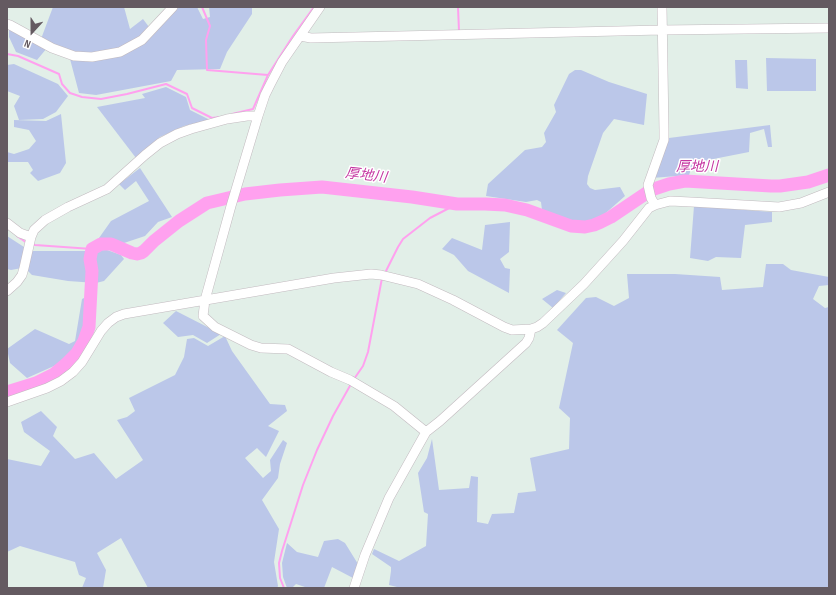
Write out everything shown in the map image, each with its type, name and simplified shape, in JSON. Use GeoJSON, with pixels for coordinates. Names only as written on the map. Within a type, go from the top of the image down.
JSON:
{"type":"FeatureCollection","features":[{"type":"Feature","properties":{"kind":"street"},"geometry":{"type":"LineString","coordinates":[[7,24],[52,48],[74,56],[92,57],[120,52],[142,40],[173,7]]}},
{"type":"Feature","properties":{"kind":"street"},"geometry":{"type":"LineString","coordinates":[[320,7],[282,62],[271,82],[258,116],[205,300],[203,316],[215,327],[251,345],[261,348],[288,349],[352,382],[394,406],[426,432]]}},
{"type":"Feature","properties":{"kind":"street"},"geometry":{"type":"LineString","coordinates":[[7,402],[47,388],[73,372],[82,362],[101,331],[116,317],[124,314],[334,278],[371,274],[384,275],[418,284],[453,300],[504,328],[512,330],[531,329],[537,327],[584,284],[623,240],[653,201],[648,185],[664,140],[662,7]]}},
{"type":"Feature","properties":{"kind":"street"},"geometry":{"type":"LineString","coordinates":[[300,36],[319,38],[662,33],[829,28]]}},
{"type":"Feature","properties":{"kind":"street"},"geometry":{"type":"LineString","coordinates":[[7,291],[22,275],[34,230],[45,220],[68,207],[107,189],[145,155],[160,143],[171,137],[191,129],[227,119],[258,116]]}},
{"type":"Feature","properties":{"kind":"street"},"geometry":{"type":"LineString","coordinates":[[653,201],[684,201],[779,207],[791,206],[829,192]]}},
{"type":"Feature","properties":{"kind":"street"},"geometry":{"type":"LineString","coordinates":[[7,223],[30,242]]}},
{"type":"Feature","properties":{"kind":"street"},"geometry":{"type":"LineString","coordinates":[[354,588],[365,555],[389,498],[426,432],[526,343],[531,329]]}},
{"type":"Feature","properties":{"kind":"shaded area"},"geometry":{"type":"Polygon","coordinates":[[[53,7],[124,7],[130,29],[143,19],[149,27],[138,40],[119,50],[91,55],[66,50],[41,39],[53,7]]]}},
{"type":"Feature","properties":{"kind":"shaded area"},"geometry":{"type":"Polygon","coordinates":[[[178,7],[197,7],[203,19],[210,17],[209,7],[252,7],[252,14],[227,52],[220,69],[177,70],[171,81],[96,95],[79,93],[70,59],[94,61],[158,28],[178,7]]]}},
{"type":"Feature","properties":{"kind":"shaded area"},"geometry":{"type":"Polygon","coordinates":[[[9,27],[47,48],[37,60],[16,52],[9,37],[9,27]]]}},
{"type":"Feature","properties":{"kind":"shaded area"},"geometry":{"type":"Polygon","coordinates":[[[766,58],[816,59],[816,91],[767,91],[766,58]]]}},
{"type":"Feature","properties":{"kind":"shaded area"},"geometry":{"type":"Polygon","coordinates":[[[735,60],[747,60],[748,89],[736,88],[735,60]]]}},
{"type":"Feature","properties":{"kind":"shaded area"},"geometry":{"type":"Polygon","coordinates":[[[14,64],[58,84],[68,96],[56,112],[43,119],[19,120],[14,106],[20,96],[7,91],[7,65],[14,64]]]}},
{"type":"Feature","properties":{"kind":"shaded area"},"geometry":{"type":"Polygon","coordinates":[[[575,70],[581,70],[609,82],[647,94],[644,125],[614,119],[603,133],[588,176],[587,184],[590,188],[595,190],[620,187],[625,196],[599,219],[589,223],[571,223],[542,210],[541,202],[537,200],[526,202],[486,196],[488,184],[525,150],[542,147],[546,142],[544,133],[556,112],[554,105],[569,74],[575,70]]]}},
{"type":"Feature","properties":{"kind":"shaded area"},"geometry":{"type":"Polygon","coordinates":[[[166,87],[186,97],[190,110],[210,120],[184,126],[160,137],[136,158],[97,107],[145,98],[142,94],[166,87]]]}},
{"type":"Feature","properties":{"kind":"shaded area"},"geometry":{"type":"Polygon","coordinates":[[[61,114],[66,163],[60,173],[38,181],[30,173],[33,170],[28,162],[7,162],[7,152],[14,154],[29,149],[36,141],[29,130],[14,127],[14,120],[46,121],[61,114]]]}},
{"type":"Feature","properties":{"kind":"shaded area"},"geometry":{"type":"Polygon","coordinates":[[[770,125],[772,147],[768,147],[764,129],[750,133],[749,152],[693,163],[689,175],[652,178],[669,138],[770,125]]]}},
{"type":"Feature","properties":{"kind":"shaded area"},"geometry":{"type":"Polygon","coordinates":[[[140,168],[172,217],[158,222],[145,236],[124,243],[99,238],[111,221],[149,201],[136,181],[125,190],[119,184],[140,168]]]}},
{"type":"Feature","properties":{"kind":"shaded area"},"geometry":{"type":"Polygon","coordinates":[[[694,206],[772,212],[772,222],[745,225],[741,258],[716,257],[708,261],[690,258],[694,206]]]}},
{"type":"Feature","properties":{"kind":"shaded area"},"geometry":{"type":"Polygon","coordinates":[[[510,222],[509,252],[500,259],[505,268],[510,269],[509,293],[468,271],[454,255],[442,249],[452,238],[482,250],[485,225],[510,222]]]}},
{"type":"Feature","properties":{"kind":"shaded area"},"geometry":{"type":"Polygon","coordinates":[[[7,236],[24,247],[22,268],[11,270],[7,269],[7,236]]]}},
{"type":"Feature","properties":{"kind":"shaded area"},"geometry":{"type":"Polygon","coordinates":[[[107,250],[121,255],[124,259],[104,281],[96,283],[68,281],[32,275],[27,270],[31,251],[107,250]]]}},
{"type":"Feature","properties":{"kind":"shaded area"},"geometry":{"type":"Polygon","coordinates":[[[766,264],[783,264],[791,270],[829,277],[829,285],[819,286],[813,299],[825,308],[829,307],[829,588],[401,588],[389,585],[391,567],[372,554],[374,549],[399,561],[426,546],[428,514],[424,512],[418,473],[427,458],[432,439],[439,490],[469,488],[471,476],[478,477],[477,522],[488,524],[492,514],[514,513],[518,493],[536,491],[530,458],[569,449],[570,418],[559,408],[573,343],[557,330],[586,298],[596,297],[614,306],[629,298],[627,274],[675,274],[720,277],[722,290],[763,287],[766,264]]]}},
{"type":"Feature","properties":{"kind":"shaded area"},"geometry":{"type":"Polygon","coordinates":[[[557,290],[566,293],[553,308],[542,299],[557,290]]]}},
{"type":"Feature","properties":{"kind":"shaded area"},"geometry":{"type":"Polygon","coordinates":[[[86,297],[88,304],[85,333],[78,348],[63,362],[27,378],[10,363],[7,349],[35,329],[69,344],[75,341],[82,299],[86,297]]]}},
{"type":"Feature","properties":{"kind":"shaded area"},"geometry":{"type":"Polygon","coordinates":[[[176,311],[221,334],[207,343],[193,335],[178,337],[163,323],[176,311]]]}},
{"type":"Feature","properties":{"kind":"shaded area"},"geometry":{"type":"Polygon","coordinates":[[[225,336],[232,351],[270,404],[285,405],[287,411],[268,426],[279,431],[266,457],[257,448],[245,458],[263,478],[271,471],[270,460],[283,440],[287,443],[280,464],[278,478],[262,500],[279,529],[274,562],[278,586],[277,588],[148,588],[121,538],[97,553],[106,570],[103,588],[82,588],[86,578],[79,575],[75,562],[20,546],[7,552],[7,459],[41,466],[50,451],[24,432],[21,422],[41,411],[57,427],[53,436],[75,459],[94,453],[116,479],[143,460],[117,420],[127,417],[135,411],[129,398],[175,375],[184,357],[187,339],[194,338],[208,346],[225,336]]]}},
{"type":"Feature","properties":{"kind":"shaded area"},"geometry":{"type":"Polygon","coordinates":[[[338,539],[345,543],[358,564],[353,578],[332,567],[324,588],[308,588],[296,584],[292,588],[287,588],[283,577],[282,563],[287,543],[297,552],[318,557],[324,541],[338,539]]]}},
{"type":"Feature","properties":{"kind":"waterway"},"geometry":{"type":"LineString","coordinates":[[202,7],[210,26],[206,40],[207,70],[268,75],[314,7]]}},
{"type":"Feature","properties":{"kind":"waterway"},"geometry":{"type":"LineString","coordinates":[[458,7],[459,31]]}},
{"type":"Feature","properties":{"kind":"waterway"},"geometry":{"type":"LineString","coordinates":[[7,54],[18,56],[59,74],[62,84],[70,93],[82,97],[101,99],[166,84],[187,94],[192,108],[212,118],[220,117]]}},
{"type":"Feature","properties":{"kind":"waterway"},"geometry":{"type":"LineString","coordinates":[[232,114],[253,109],[268,75]]}},
{"type":"Feature","properties":{"kind":"waterway","name":"厚地川"},"geometry":{"type":"LineString","coordinates":[[7,392],[36,383],[54,374],[77,353],[84,341],[89,327],[92,271],[90,259],[92,249],[101,244],[111,244],[132,253],[141,253],[179,221],[207,203],[245,194],[322,187],[412,197],[457,204],[505,205],[527,210],[571,226],[585,227],[594,225],[611,217],[651,190],[669,184],[685,181],[780,186],[808,182],[829,175]]}},
{"type":"Feature","properties":{"kind":"waterway"},"geometry":{"type":"LineString","coordinates":[[385,273],[403,239],[430,218],[457,204]]}},
{"type":"Feature","properties":{"kind":"waterway"},"geometry":{"type":"LineString","coordinates":[[17,236],[27,243]]}},
{"type":"Feature","properties":{"kind":"waterway"},"geometry":{"type":"LineString","coordinates":[[31,244],[92,249]]}},
{"type":"Feature","properties":{"kind":"waterway"},"geometry":{"type":"LineString","coordinates":[[354,379],[363,366],[368,352],[382,278]]}},
{"type":"Feature","properties":{"kind":"waterway"},"geometry":{"type":"LineString","coordinates":[[284,588],[280,578],[279,563],[303,485],[333,416],[351,384]]}}]}
